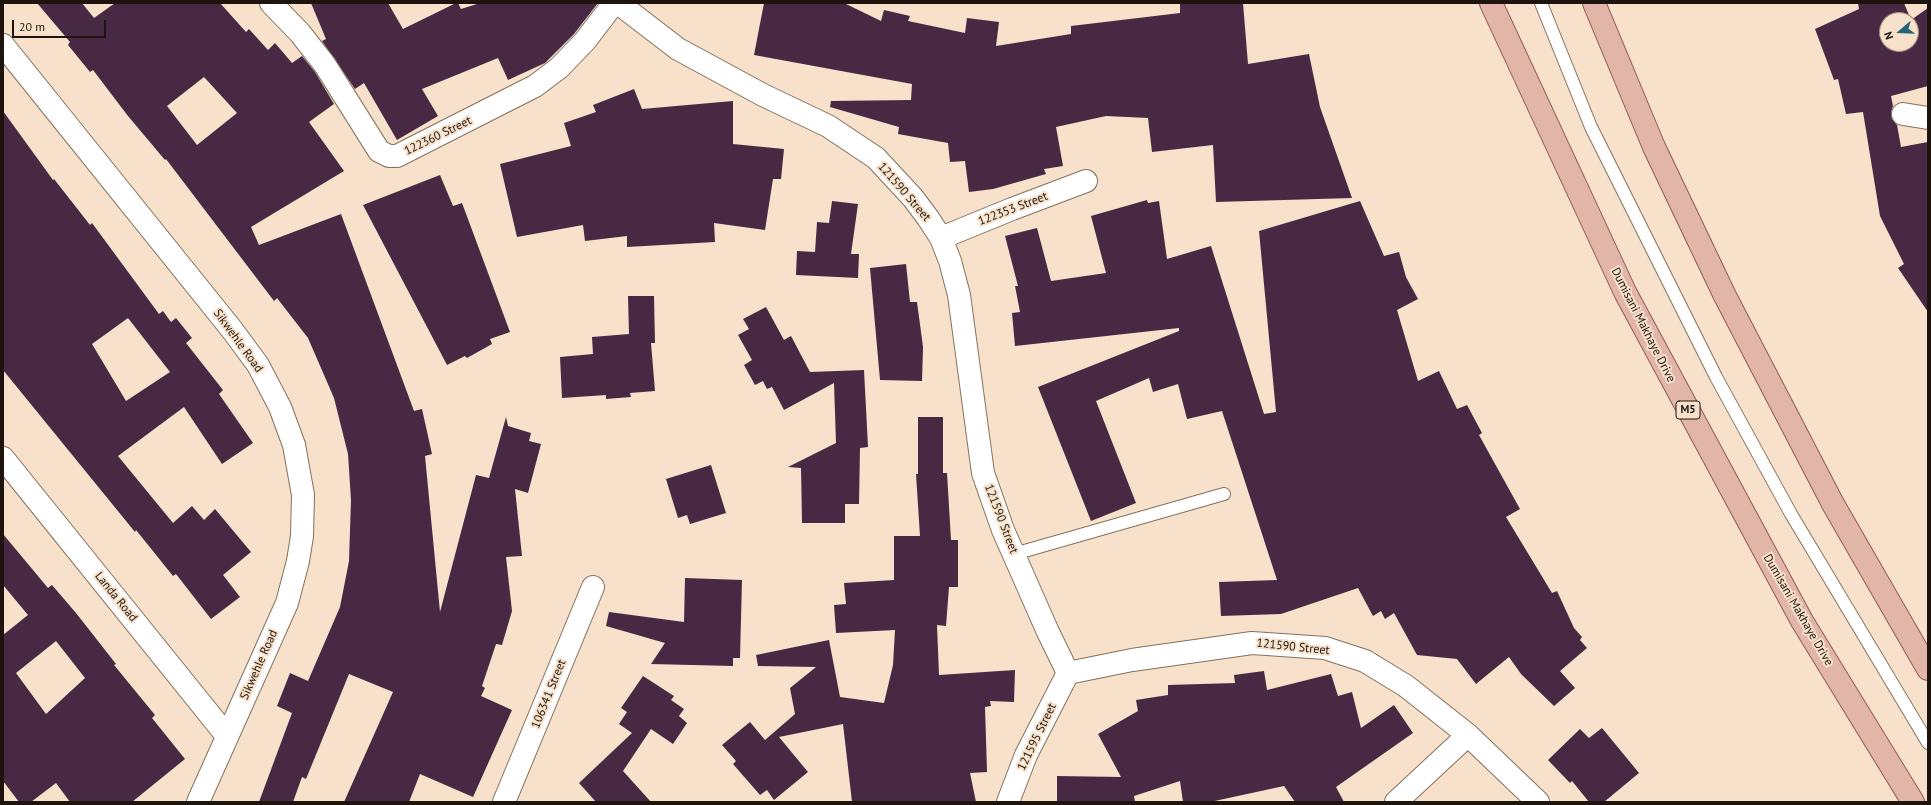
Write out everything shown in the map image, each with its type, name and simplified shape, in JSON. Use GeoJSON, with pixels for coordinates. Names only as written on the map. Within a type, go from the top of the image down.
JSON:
{"type":"FeatureCollection","features":[{"type":"Feature","properties":{"kind":"main road","name":"Dumisani Makhaye Drive"},"geometry":{"type":"LineString","coordinates":[[1491,3],[1625,292],[1802,620],[1913,802]]}},
{"type":"Feature","properties":{"kind":"main road"},"geometry":{"type":"LineString","coordinates":[[1594,3],[1654,147],[1725,296],[1833,504],[1928,669]]}},
{"type":"Feature","properties":{"kind":"street","name":"122360 Street"},"geometry":{"type":"LineString","coordinates":[[271,3],[300,33],[325,65],[379,151],[389,156],[396,156],[535,86],[559,68],[585,40],[614,3]]}},
{"type":"Feature","properties":{"kind":"street","name":"121590 Street"},"geometry":{"type":"LineString","coordinates":[[618,3],[678,49],[762,95],[828,126],[876,158],[913,198],[940,238],[950,261],[959,295],[983,473],[1003,530],[1048,632],[1068,673],[1132,660],[1252,643],[1325,648],[1365,661],[1406,686],[1468,735],[1538,802]]}},
{"type":"Feature","properties":{"kind":"street","name":"Sikwehle Road"},"geometry":{"type":"LineString","coordinates":[[3,45],[233,331],[258,365],[280,407],[294,445],[303,496],[302,536],[298,562],[287,603],[198,802]]}},
{"type":"Feature","properties":{"kind":"street"},"geometry":{"type":"LineString","coordinates":[[1902,114],[1928,118]]}},
{"type":"Feature","properties":{"kind":"street","name":"122353 Street"},"geometry":{"type":"LineString","coordinates":[[940,238],[1012,208],[1086,181]]}},
{"type":"Feature","properties":{"kind":"street","name":"Landa Road"},"geometry":{"type":"LineString","coordinates":[[3,458],[227,736]]}},
{"type":"Feature","properties":{"kind":"street","name":"106341 Street"},"geometry":{"type":"LineString","coordinates":[[504,802],[593,586]]}},
{"type":"Feature","properties":{"kind":"street","name":"121595 Street"},"geometry":{"type":"LineString","coordinates":[[1008,802],[1026,755],[1068,673]]}},
{"type":"Feature","properties":{"kind":"street"},"geometry":{"type":"LineString","coordinates":[[1396,802],[1468,735]]}},
{"type":"Feature","properties":{"kind":"lane"},"geometry":{"type":"LineString","coordinates":[[1541,3],[1591,127],[1716,377],[1791,514],[1928,743]]}},
{"type":"Feature","properties":{"kind":"lane"},"geometry":{"type":"LineString","coordinates":[[1014,554],[1224,494]]}},
{"type":"Feature","properties":{"kind":"building"},"geometry":{"type":"Polygon","coordinates":[[[37,3],[82,3],[94,18],[115,3],[220,3],[246,32],[249,29],[268,50],[275,43],[292,63],[302,56],[315,72],[334,104],[309,122],[344,171],[251,227],[259,245],[341,214],[414,411],[422,409],[432,454],[425,456],[440,612],[476,475],[489,478],[506,417],[508,426],[531,433],[529,441],[541,444],[528,493],[515,489],[522,556],[506,557],[512,611],[502,645],[496,644],[482,686],[485,688],[481,696],[512,710],[473,797],[420,774],[409,802],[344,802],[393,692],[349,674],[306,779],[302,777],[293,802],[259,802],[292,713],[277,706],[290,673],[308,681],[340,607],[349,561],[351,500],[348,454],[334,398],[308,338],[277,298],[274,301],[166,159],[165,160],[128,116],[93,70],[90,72],[68,45],[70,42],[37,3]],[[204,77],[167,106],[197,145],[237,113],[204,77]]]}},
{"type":"Feature","properties":{"kind":"building"},"geometry":{"type":"Polygon","coordinates":[[[311,3],[388,3],[403,29],[456,3],[458,3],[461,9],[480,3],[598,3],[574,34],[545,63],[508,80],[498,58],[422,89],[438,116],[397,140],[364,83],[355,89],[322,41],[326,39],[311,3]]]}},
{"type":"Feature","properties":{"kind":"building"},"geometry":{"type":"Polygon","coordinates":[[[764,3],[844,3],[881,21],[884,10],[910,16],[908,21],[965,33],[967,18],[999,22],[996,46],[1071,34],[1071,26],[1180,13],[1180,3],[1243,3],[1248,64],[1309,54],[1320,107],[1352,198],[1216,202],[1213,145],[1152,152],[1148,118],[1106,116],[1056,127],[1063,166],[1044,169],[1046,174],[993,189],[969,192],[965,161],[950,162],[948,143],[898,134],[899,127],[830,107],[831,101],[911,100],[912,84],[754,55],[764,3]]]}},
{"type":"Feature","properties":{"kind":"building"},"geometry":{"type":"Polygon","coordinates":[[[1858,3],[1904,3],[1908,12],[1879,12],[1879,52],[1919,52],[1919,14],[1928,8],[1928,86],[1891,96],[1893,106],[1891,112],[1892,119],[1897,125],[1901,147],[1928,142],[1928,312],[1898,268],[1904,264],[1880,216],[1863,112],[1846,114],[1838,79],[1834,80],[1815,29],[1859,9],[1858,3]]]}},
{"type":"Feature","properties":{"kind":"building"},"geometry":{"type":"Polygon","coordinates":[[[634,89],[642,109],[733,101],[733,144],[784,149],[781,179],[773,179],[765,230],[714,223],[715,242],[627,247],[627,236],[585,241],[583,225],[517,237],[500,164],[571,146],[564,123],[596,112],[593,105],[634,89]]]}},
{"type":"Feature","properties":{"kind":"building"},"geometry":{"type":"Polygon","coordinates":[[[3,111],[53,180],[54,179],[90,225],[92,223],[159,314],[163,311],[171,322],[176,318],[192,338],[186,343],[223,390],[219,394],[253,443],[222,464],[184,407],[118,456],[173,523],[192,506],[204,520],[215,509],[251,552],[223,575],[240,597],[211,619],[176,574],[173,576],[136,530],[135,532],[3,370],[3,111]],[[128,318],[92,344],[126,401],[170,372],[128,318]]]}},
{"type":"Feature","properties":{"kind":"building"},"geometry":{"type":"Polygon","coordinates":[[[440,175],[453,206],[462,203],[510,332],[490,339],[492,344],[467,358],[465,356],[447,365],[363,205],[440,175]]]}},
{"type":"Feature","properties":{"kind":"building"},"geometry":{"type":"Polygon","coordinates":[[[1147,200],[1148,203],[1159,201],[1167,259],[1211,246],[1264,414],[1276,412],[1259,231],[1360,201],[1384,256],[1399,252],[1406,277],[1418,299],[1397,310],[1418,381],[1439,371],[1457,409],[1467,405],[1482,433],[1479,435],[1520,509],[1506,517],[1552,593],[1557,591],[1574,628],[1582,637],[1580,640],[1587,648],[1560,671],[1575,688],[1554,706],[1521,674],[1509,657],[1476,684],[1457,659],[1417,655],[1394,613],[1385,619],[1381,611],[1373,616],[1358,588],[1281,614],[1221,616],[1219,582],[1277,580],[1222,411],[1187,419],[1178,384],[1153,392],[1149,378],[1096,401],[1136,503],[1091,521],[1038,387],[1179,331],[1179,328],[1015,346],[1012,313],[1020,312],[1015,286],[1018,286],[1005,236],[1037,228],[1051,281],[1106,273],[1091,216],[1147,200]]]}},
{"type":"Feature","properties":{"kind":"building"},"geometry":{"type":"Polygon","coordinates":[[[832,201],[858,204],[851,254],[859,254],[858,278],[796,275],[797,251],[815,252],[817,222],[829,223],[832,201]]]}},
{"type":"Feature","properties":{"kind":"building"},"geometry":{"type":"Polygon","coordinates":[[[906,264],[910,302],[917,302],[923,347],[922,381],[880,380],[870,268],[906,264]]]}},
{"type":"Feature","properties":{"kind":"building"},"geometry":{"type":"Polygon","coordinates":[[[628,296],[654,296],[655,343],[651,343],[655,391],[630,393],[631,397],[606,399],[606,395],[562,398],[560,357],[593,354],[592,337],[629,334],[628,296]]]}},
{"type":"Feature","properties":{"kind":"building"},"geometry":{"type":"Polygon","coordinates":[[[766,307],[784,340],[791,336],[810,372],[864,370],[868,447],[860,448],[859,504],[845,504],[845,523],[802,523],[801,468],[788,467],[836,443],[834,383],[784,410],[772,387],[767,389],[763,381],[755,385],[744,365],[752,360],[738,335],[749,329],[743,319],[766,307]]]}},
{"type":"Feature","properties":{"kind":"building"},"geometry":{"type":"Polygon","coordinates":[[[918,417],[943,417],[943,473],[947,473],[951,540],[958,540],[958,587],[949,587],[946,626],[937,625],[939,675],[1015,670],[1014,702],[990,701],[991,706],[985,707],[987,772],[970,773],[976,802],[852,802],[843,724],[779,737],[808,772],[774,800],[767,790],[760,795],[733,764],[736,761],[722,745],[750,722],[765,740],[795,714],[790,688],[816,667],[758,666],[756,655],[829,640],[840,697],[884,703],[893,665],[895,630],[836,633],[834,605],[846,604],[844,583],[894,580],[894,536],[920,536],[916,474],[918,474],[918,417]]]}},
{"type":"Feature","properties":{"kind":"building"},"geometry":{"type":"Polygon","coordinates":[[[711,465],[726,513],[690,524],[687,515],[678,518],[666,479],[711,465]]]}},
{"type":"Feature","properties":{"kind":"building"},"geometry":{"type":"Polygon","coordinates":[[[3,534],[48,588],[52,585],[76,613],[116,664],[114,665],[155,715],[152,718],[185,759],[132,802],[70,802],[56,783],[31,802],[19,802],[3,781],[3,635],[28,615],[3,585],[3,534]],[[56,641],[16,673],[46,714],[85,678],[56,641]]]}},
{"type":"Feature","properties":{"kind":"building"},"geometry":{"type":"Polygon","coordinates":[[[685,578],[742,580],[740,658],[733,658],[733,666],[651,664],[665,643],[606,626],[609,612],[684,622],[685,578]]]}},
{"type":"Feature","properties":{"kind":"building"},"geometry":{"type":"Polygon","coordinates":[[[1264,671],[1267,690],[1331,674],[1338,696],[1352,692],[1361,728],[1394,705],[1413,733],[1336,787],[1344,802],[1295,802],[1284,786],[1210,802],[1183,802],[1180,781],[1134,796],[1135,802],[1057,802],[1057,776],[1121,777],[1098,734],[1138,711],[1136,700],[1168,695],[1168,685],[1235,683],[1234,675],[1264,671]]]}},
{"type":"Feature","properties":{"kind":"building"},"geometry":{"type":"Polygon","coordinates":[[[643,676],[674,696],[671,700],[684,709],[679,716],[687,723],[673,744],[651,729],[623,771],[651,802],[596,802],[579,783],[632,733],[619,724],[627,712],[621,708],[643,676]]]}},
{"type":"Feature","properties":{"kind":"building"},"geometry":{"type":"Polygon","coordinates":[[[1602,728],[1639,773],[1604,802],[1589,802],[1572,781],[1570,783],[1548,760],[1580,729],[1589,738],[1602,728]]]}}]}
